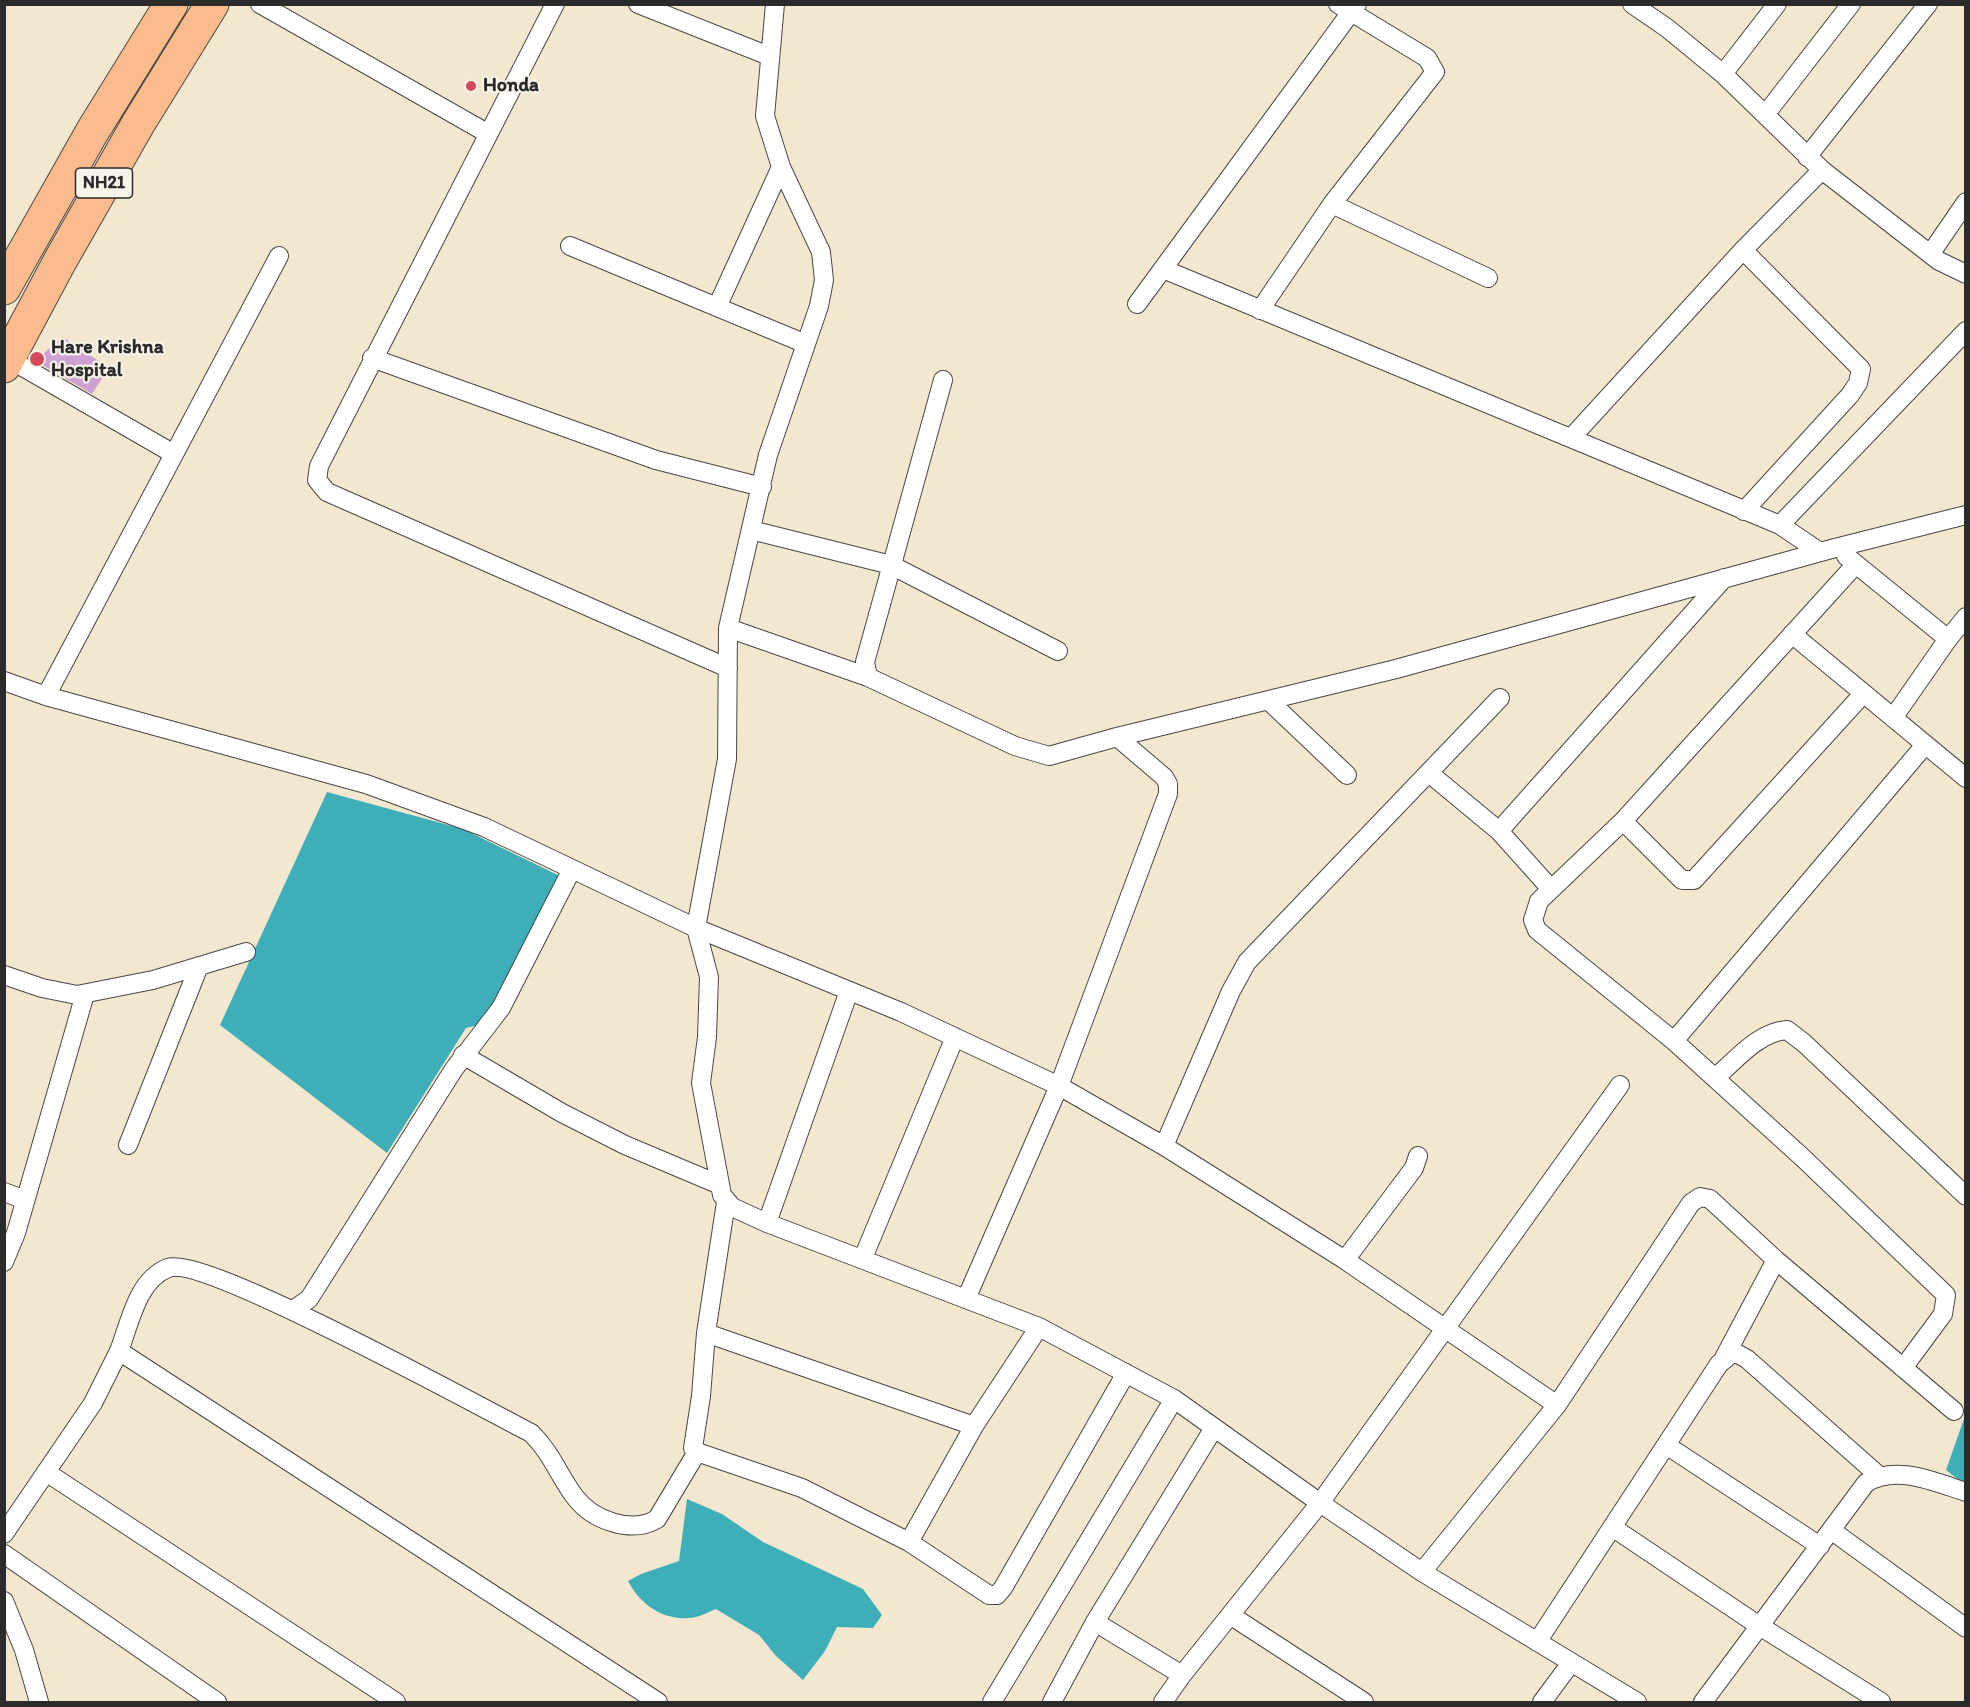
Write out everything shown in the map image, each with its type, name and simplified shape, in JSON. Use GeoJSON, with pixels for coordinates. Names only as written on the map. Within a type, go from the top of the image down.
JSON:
{"type":"FeatureCollection","features":[{"type":"Feature","properties":{"kind":"highway","name":"NH21"},"geometry":{"type":"LineString","coordinates":[[4,288],[92,132],[171,4]]}},
{"type":"Feature","properties":{"kind":"highway","name":"NH21"},"geometry":{"type":"LineString","coordinates":[[7,362],[60,261],[127,144],[212,4]]}},
{"type":"Feature","properties":{"kind":"street"},"geometry":{"type":"LineString","coordinates":[[260,4],[487,134]]}},
{"type":"Feature","properties":{"kind":"street"},"geometry":{"type":"LineString","coordinates":[[555,4],[372,358],[319,465],[317,480],[327,492],[728,668]]}},
{"type":"Feature","properties":{"kind":"street"},"geometry":{"type":"LineString","coordinates":[[639,4],[769,56]]}},
{"type":"Feature","properties":{"kind":"street"},"geometry":{"type":"LineString","coordinates":[[775,4],[765,116],[781,167],[821,252],[824,280],[806,344],[768,455],[728,628],[727,759],[696,928],[709,976],[707,1037],[701,1083],[720,1185],[726,1202],[706,1333],[701,1396],[693,1448],[697,1452],[802,1488],[909,1542],[989,1595],[997,1595],[1126,1374]]}},
{"type":"Feature","properties":{"kind":"street"},"geometry":{"type":"LineString","coordinates":[[1632,4],[1667,28],[1722,74],[1822,170],[1939,261],[1965,274]]}},
{"type":"Feature","properties":{"kind":"street"},"geometry":{"type":"LineString","coordinates":[[1722,74],[1777,4]]}},
{"type":"Feature","properties":{"kind":"street"},"geometry":{"type":"LineString","coordinates":[[1765,115],[1851,4]]}},
{"type":"Feature","properties":{"kind":"street"},"geometry":{"type":"LineString","coordinates":[[1807,157],[1928,4]]}},
{"type":"Feature","properties":{"kind":"street"},"geometry":{"type":"LineString","coordinates":[[1137,304],[1349,7],[1426,58],[1435,72],[1332,204],[1260,310]]}},
{"type":"Feature","properties":{"kind":"street"},"geometry":{"type":"LineString","coordinates":[[717,307],[781,167]]}},
{"type":"Feature","properties":{"kind":"street"},"geometry":{"type":"LineString","coordinates":[[1571,438],[1743,250],[1822,170]]}},
{"type":"Feature","properties":{"kind":"street"},"geometry":{"type":"LineString","coordinates":[[1931,253],[1965,202]]}},
{"type":"Feature","properties":{"kind":"street"},"geometry":{"type":"LineString","coordinates":[[1332,204],[1488,278]]}},
{"type":"Feature","properties":{"kind":"street"},"geometry":{"type":"LineString","coordinates":[[570,246],[806,344]]}},
{"type":"Feature","properties":{"kind":"street"},"geometry":{"type":"LineString","coordinates":[[1743,250],[1861,369],[1861,375],[1850,395],[1744,511]]}},
{"type":"Feature","properties":{"kind":"street"},"geometry":{"type":"LineString","coordinates":[[46,696],[279,256]]}},
{"type":"Feature","properties":{"kind":"street"},"geometry":{"type":"LineString","coordinates":[[1163,269],[1780,525],[1856,564],[1948,639]]}},
{"type":"Feature","properties":{"kind":"street"},"geometry":{"type":"LineString","coordinates":[[1780,525],[1965,331]]}},
{"type":"Feature","properties":{"kind":"street"},"geometry":{"type":"LineString","coordinates":[[372,358],[656,460],[762,487]]}},
{"type":"Feature","properties":{"kind":"street"},"geometry":{"type":"LineString","coordinates":[[7,362],[174,454]]}},
{"type":"Feature","properties":{"kind":"street"},"geometry":{"type":"LineString","coordinates":[[868,677],[865,662],[943,380]]}},
{"type":"Feature","properties":{"kind":"street"},"geometry":{"type":"LineString","coordinates":[[728,628],[868,677],[1041,755],[1057,755],[1117,737],[1396,669],[1724,578],[1965,515]]}},
{"type":"Feature","properties":{"kind":"street"},"geometry":{"type":"LineString","coordinates":[[750,530],[891,565],[1058,651]]}},
{"type":"Feature","properties":{"kind":"street"},"geometry":{"type":"LineString","coordinates":[[1856,564],[1623,821],[1551,889],[1534,909],[1533,920],[1537,930],[1674,1041],[1715,1078],[1803,1158],[1946,1295],[1943,1314],[1903,1368]]}},
{"type":"Feature","properties":{"kind":"street"},"geometry":{"type":"LineString","coordinates":[[1499,831],[1724,578]]}},
{"type":"Feature","properties":{"kind":"street"},"geometry":{"type":"LineString","coordinates":[[1893,718],[1965,617]]}},
{"type":"Feature","properties":{"kind":"street"},"geometry":{"type":"LineString","coordinates":[[1792,634],[1965,778]]}},
{"type":"Feature","properties":{"kind":"street"},"geometry":{"type":"LineString","coordinates":[[4,681],[46,696],[366,784],[484,827],[696,928],[955,1037],[1059,1086],[1164,1146],[1345,1260],[1557,1405]]}},
{"type":"Feature","properties":{"kind":"street"},"geometry":{"type":"LineString","coordinates":[[1623,821],[1682,880],[1694,880],[1863,694]]}},
{"type":"Feature","properties":{"kind":"street"},"geometry":{"type":"LineString","coordinates":[[1164,1146],[1231,991],[1247,962],[1500,698]]}},
{"type":"Feature","properties":{"kind":"street"},"geometry":{"type":"LineString","coordinates":[[1268,700],[1347,775]]}},
{"type":"Feature","properties":{"kind":"street"},"geometry":{"type":"LineString","coordinates":[[966,1299],[1059,1086],[1168,794],[1168,784],[1164,777],[1117,737]]}},
{"type":"Feature","properties":{"kind":"street"},"geometry":{"type":"LineString","coordinates":[[1674,1041],[1925,745]]}},
{"type":"Feature","properties":{"kind":"street"},"geometry":{"type":"LineString","coordinates":[[1429,773],[1499,831],[1551,889]]}},
{"type":"Feature","properties":{"kind":"street"},"geometry":{"type":"LineString","coordinates":[[293,1310],[309,1299],[463,1055],[505,1001],[572,869]]}},
{"type":"Feature","properties":{"kind":"street"},"geometry":{"type":"LineString","coordinates":[[4,975],[69,995],[85,994],[153,980],[246,952]]}},
{"type":"Feature","properties":{"kind":"street"},"geometry":{"type":"LineString","coordinates":[[128,1145],[199,966]]}},
{"type":"Feature","properties":{"kind":"street"},"geometry":{"type":"LineString","coordinates":[[767,1223],[849,991]]}},
{"type":"Feature","properties":{"kind":"street"},"geometry":{"type":"LineString","coordinates":[[4,1262],[26,1200],[85,994]]}},
{"type":"Feature","properties":{"kind":"street"},"geometry":{"type":"LineString","coordinates":[[1715,1078],[1754,1044],[1776,1031],[1787,1030],[1804,1043],[1965,1196]]}},
{"type":"Feature","properties":{"kind":"street"},"geometry":{"type":"LineString","coordinates":[[863,1258],[955,1037]]}},
{"type":"Feature","properties":{"kind":"street"},"geometry":{"type":"LineString","coordinates":[[463,1055],[562,1113],[625,1145],[720,1185]]}},
{"type":"Feature","properties":{"kind":"street"},"geometry":{"type":"LineString","coordinates":[[1171,1700],[1182,1676],[1320,1503],[1620,1085]]}},
{"type":"Feature","properties":{"kind":"street"},"geometry":{"type":"LineString","coordinates":[[1345,1260],[1414,1168],[1418,1156]]}},
{"type":"Feature","properties":{"kind":"street"},"geometry":{"type":"LineString","coordinates":[[4,1192],[26,1200]]}},
{"type":"Feature","properties":{"kind":"street"},"geometry":{"type":"LineString","coordinates":[[1422,1572],[1557,1405],[1691,1203],[1700,1197],[1710,1199],[1776,1260],[1954,1411]]}},
{"type":"Feature","properties":{"kind":"street"},"geometry":{"type":"LineString","coordinates":[[726,1202],[767,1223],[1039,1327],[1174,1399],[1422,1572],[1636,1702]]}},
{"type":"Feature","properties":{"kind":"street"},"geometry":{"type":"LineString","coordinates":[[1537,1642],[1724,1358],[1776,1260]]}},
{"type":"Feature","properties":{"kind":"street"},"geometry":{"type":"LineString","coordinates":[[4,1534],[93,1403],[119,1351],[147,1282],[170,1267],[184,1268],[220,1278],[293,1310],[531,1433],[557,1465],[576,1498],[617,1524],[633,1527],[646,1525],[657,1519],[697,1452]]}},
{"type":"Feature","properties":{"kind":"street"},"geometry":{"type":"LineString","coordinates":[[909,1542],[975,1426],[1039,1327]]}},
{"type":"Feature","properties":{"kind":"street"},"geometry":{"type":"LineString","coordinates":[[706,1333],[975,1426]]}},
{"type":"Feature","properties":{"kind":"street"},"geometry":{"type":"LineString","coordinates":[[119,1351],[658,1702]]}},
{"type":"Feature","properties":{"kind":"street"},"geometry":{"type":"LineString","coordinates":[[1724,1358],[1738,1354],[1747,1359],[1878,1475]]}},
{"type":"Feature","properties":{"kind":"street"},"geometry":{"type":"LineString","coordinates":[[992,1702],[1174,1399]]}},
{"type":"Feature","properties":{"kind":"street"},"geometry":{"type":"LineString","coordinates":[[1052,1702],[1095,1622],[1214,1428]]}},
{"type":"Feature","properties":{"kind":"street"},"geometry":{"type":"LineString","coordinates":[[1666,1445],[1820,1546]]}},
{"type":"Feature","properties":{"kind":"street"},"geometry":{"type":"LineString","coordinates":[[46,1472],[396,1702]]}},
{"type":"Feature","properties":{"kind":"street"},"geometry":{"type":"LineString","coordinates":[[1703,1702],[1758,1625],[1866,1483],[1878,1475],[1894,1474],[1928,1480],[1965,1492]]}},
{"type":"Feature","properties":{"kind":"street"},"geometry":{"type":"LineString","coordinates":[[1612,1527],[1758,1625],[1881,1702]]}},
{"type":"Feature","properties":{"kind":"street"},"geometry":{"type":"LineString","coordinates":[[1831,1530],[1965,1628]]}},
{"type":"Feature","properties":{"kind":"street"},"geometry":{"type":"LineString","coordinates":[[4,1554],[217,1702]]}},
{"type":"Feature","properties":{"kind":"street"},"geometry":{"type":"LineString","coordinates":[[4,1601],[24,1650],[39,1702]]}},
{"type":"Feature","properties":{"kind":"street"},"geometry":{"type":"LineString","coordinates":[[1230,1615],[1364,1702]]}},
{"type":"Feature","properties":{"kind":"street"},"geometry":{"type":"LineString","coordinates":[[1095,1622],[1182,1676]]}},
{"type":"Feature","properties":{"kind":"street"},"geometry":{"type":"LineString","coordinates":[[1542,1702],[1571,1663]]}},
{"type":"Feature","properties":{"kind":"water"},"geometry":{"type":"Polygon","coordinates":[[[327,792],[463,829],[564,878],[487,1023],[466,1028],[387,1153],[220,1025],[327,792]]]}},
{"type":"Feature","properties":{"kind":"water"},"geometry":{"type":"Polygon","coordinates":[[[1965,1416],[1965,1485],[1946,1470],[1965,1416]]]}},
{"type":"Feature","properties":{"kind":"water"},"geometry":{"type":"Polygon","coordinates":[[[687,1499],[722,1514],[763,1542],[863,1589],[882,1615],[873,1628],[837,1627],[825,1651],[803,1680],[776,1656],[759,1635],[716,1609],[699,1616],[679,1618],[653,1609],[639,1597],[628,1581],[679,1561],[687,1499]]]}},
{"type":"Feature","properties":{"kind":"building"},"geometry":{"type":"Polygon","coordinates":[[[63,337],[109,368],[92,394],[39,363],[37,359],[63,337]]]}},
{"type":"Feature","properties":{"kind":"place","name":"Honda"},"geometry":{"type":"Point","coordinates":[471,86]}},
{"type":"Feature","properties":{"kind":"place","name":"Hare Krishna Hospital"},"geometry":{"type":"Point","coordinates":[37,359]}}]}
